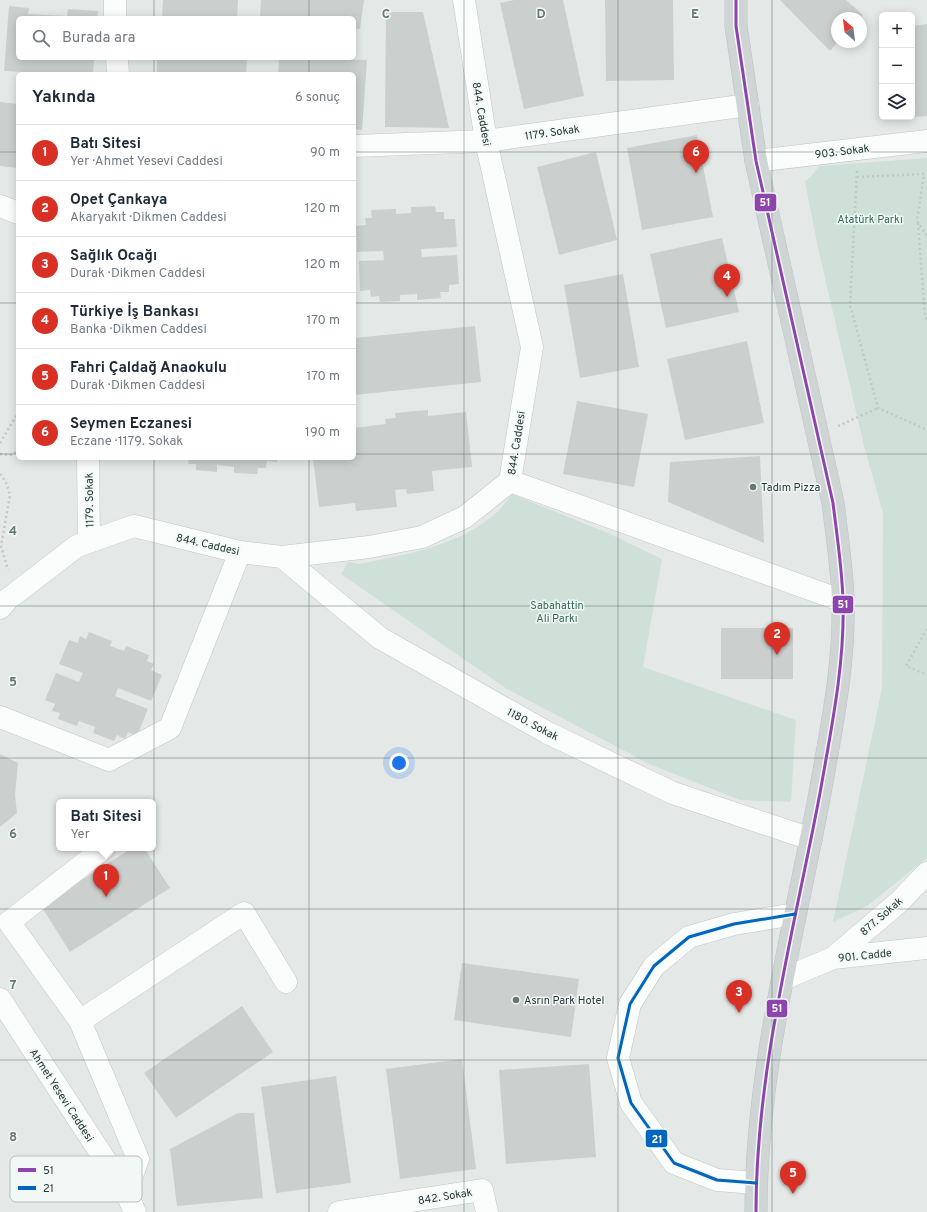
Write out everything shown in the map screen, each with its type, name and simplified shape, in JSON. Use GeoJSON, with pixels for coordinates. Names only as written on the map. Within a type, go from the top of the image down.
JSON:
{"type":"FeatureCollection","features":[{"type":"Feature","properties":{"kind":"main road"},"geometry":{"type":"LineString","coordinates":[[736,0],[736,26],[756,161],[833,504],[840,552],[843,601],[841,645],[832,729],[767,1063],[756,1183],[756,1212]]}},
{"type":"Feature","properties":{"kind":"street"},"geometry":{"type":"LineString","coordinates":[[115,0],[115,16]]}},
{"type":"Feature","properties":{"kind":"street","name":"844. Caddesi"},"geometry":{"type":"LineString","coordinates":[[0,608],[8,599],[77,546],[134,526],[240,552],[282,557],[369,547],[422,537],[465,517],[510,481],[532,346],[486,141],[464,0]]}},
{"type":"Feature","properties":{"kind":"street"},"geometry":{"type":"LineString","coordinates":[[117,60],[118,72]]}},
{"type":"Feature","properties":{"kind":"street","name":"1179. Sokak"},"geometry":{"type":"LineString","coordinates":[[356,146],[486,141],[748,105]]}},
{"type":"Feature","properties":{"kind":"street","name":"903. Sokak"},"geometry":{"type":"LineString","coordinates":[[756,161],[927,141]]}},
{"type":"Feature","properties":{"kind":"street"},"geometry":{"type":"LineString","coordinates":[[0,206],[16,212]]}},
{"type":"Feature","properties":{"kind":"street","name":"1179. Sokak"},"geometry":{"type":"LineString","coordinates":[[88,460],[89,542]]}},
{"type":"Feature","properties":{"kind":"street"},"geometry":{"type":"LineString","coordinates":[[510,481],[843,601]]}},
{"type":"Feature","properties":{"kind":"street"},"geometry":{"type":"LineString","coordinates":[[0,717],[109,760],[170,728],[240,552]]}},
{"type":"Feature","properties":{"kind":"street","name":"1180. Sokak"},"geometry":{"type":"LineString","coordinates":[[282,557],[380,638],[548,733],[674,793],[811,839]]}},
{"type":"Feature","properties":{"kind":"street"},"geometry":{"type":"LineString","coordinates":[[100,851],[9,922],[80,1021],[137,1156]]}},
{"type":"Feature","properties":{"kind":"street","name":"877. Sokak"},"geometry":{"type":"LineString","coordinates":[[833,958],[899,902],[927,873]]}},
{"type":"Feature","properties":{"kind":"street"},"geometry":{"type":"LineString","coordinates":[[80,1021],[244,914],[286,982]]}},
{"type":"Feature","properties":{"kind":"street"},"geometry":{"type":"LineString","coordinates":[[756,1183],[716,1180],[674,1163],[631,1102],[618,1058],[630,1004],[654,966],[689,937],[734,924],[795,914]]}},
{"type":"Feature","properties":{"kind":"street","name":"901. Cadde"},"geometry":{"type":"LineString","coordinates":[[783,979],[833,958],[927,948]]}},
{"type":"Feature","properties":{"kind":"street","name":"Ahmet Yesevi Caddesi"},"geometry":{"type":"LineString","coordinates":[[0,999],[102,1156]]}},
{"type":"Feature","properties":{"kind":"street","name":"842. Sokak"},"geometry":{"type":"LineString","coordinates":[[339,1212],[482,1190],[487,1212]]}},
{"type":"Feature","properties":{"kind":"street","name":"Ahmet Yesevi Caddesi"},"geometry":{"type":"LineString","coordinates":[[130,1202],[135,1212]]}},
{"type":"Feature","properties":{"kind":"path"},"geometry":{"type":"LineString","coordinates":[[857,149],[857,177],[850,305],[878,408]]}},
{"type":"Feature","properties":{"kind":"path"},"geometry":{"type":"LineString","coordinates":[[857,177],[925,174],[917,221],[925,316],[927,320]]}},
{"type":"Feature","properties":{"kind":"path"},"geometry":{"type":"LineString","coordinates":[[917,221],[927,236]]}},
{"type":"Feature","properties":{"kind":"path"},"geometry":{"type":"LineString","coordinates":[[817,435],[878,408],[927,430]]}},
{"type":"Feature","properties":{"kind":"path"},"geometry":{"type":"LineString","coordinates":[[0,443],[16,416]]}},
{"type":"Feature","properties":{"kind":"path"},"geometry":{"type":"LineString","coordinates":[[0,454],[12,455],[16,452]]}},
{"type":"Feature","properties":{"kind":"path"},"geometry":{"type":"LineString","coordinates":[[0,474],[6,482],[10,495],[1,546],[6,567],[22,589]]}},
{"type":"Feature","properties":{"kind":"path"},"geometry":{"type":"LineString","coordinates":[[927,629],[906,666],[927,675]]}},
{"type":"Feature","properties":{"kind":"green space","name":"Atatürk Parkı"},"geometry":{"type":"Polygon","coordinates":[[[927,158],[927,858],[867,906],[833,922],[882,688],[883,513],[864,446],[818,248],[805,182],[820,166],[927,158]]]}},
{"type":"Feature","properties":{"kind":"green space","name":"Sabahattin Ali Parkı"},"geometry":{"type":"Polygon","coordinates":[[[512,494],[610,534],[662,559],[643,667],[796,720],[791,802],[740,800],[649,764],[507,689],[341,574],[348,562],[360,564],[414,552],[449,541],[466,533],[496,513],[512,494]]]}},
{"type":"Feature","properties":{"kind":"building"},"geometry":{"type":"Polygon","coordinates":[[[163,0],[238,0],[237,16],[162,16],[163,0]]]}},
{"type":"Feature","properties":{"kind":"building"},"geometry":{"type":"Polygon","coordinates":[[[261,0],[364,0],[360,29],[356,29],[356,16],[260,16],[261,0]]]}},
{"type":"Feature","properties":{"kind":"building"},"geometry":{"type":"Polygon","coordinates":[[[514,0],[563,0],[584,96],[524,109],[500,3],[514,0]]]}},
{"type":"Feature","properties":{"kind":"building"},"geometry":{"type":"Polygon","coordinates":[[[605,0],[673,0],[674,80],[606,81],[605,0]]]}},
{"type":"Feature","properties":{"kind":"building"},"geometry":{"type":"Polygon","coordinates":[[[780,0],[846,0],[860,12],[831,12],[831,48],[833,48],[830,51],[780,0]]]}},
{"type":"Feature","properties":{"kind":"building"},"geometry":{"type":"Polygon","coordinates":[[[9,6],[29,8],[28,14],[67,16],[16,16],[16,60],[94,60],[93,72],[4,71],[9,6]]]}},
{"type":"Feature","properties":{"kind":"building"},"geometry":{"type":"Polygon","coordinates":[[[68,9],[98,11],[97,16],[67,16],[68,9]]]}},
{"type":"Feature","properties":{"kind":"building"},"geometry":{"type":"Polygon","coordinates":[[[386,12],[423,12],[449,128],[385,127],[386,12]]]}},
{"type":"Feature","properties":{"kind":"building"},"geometry":{"type":"Polygon","coordinates":[[[927,24],[927,116],[915,117],[915,48],[915,26],[927,24]]]}},
{"type":"Feature","properties":{"kind":"building"},"geometry":{"type":"Polygon","coordinates":[[[157,60],[247,60],[246,72],[157,72],[157,60]]]}},
{"type":"Feature","properties":{"kind":"building"},"geometry":{"type":"Polygon","coordinates":[[[279,60],[367,60],[362,130],[356,129],[356,72],[278,72],[279,60]]]}},
{"type":"Feature","properties":{"kind":"building"},"geometry":{"type":"Polygon","coordinates":[[[0,102],[16,104],[16,168],[0,166],[0,102]]]}},
{"type":"Feature","properties":{"kind":"building"},"geometry":{"type":"Polygon","coordinates":[[[697,135],[713,217],[642,230],[627,148],[697,135]]]}},
{"type":"Feature","properties":{"kind":"building"},"geometry":{"type":"Polygon","coordinates":[[[596,152],[617,240],[559,255],[537,167],[596,152]]]}},
{"type":"Feature","properties":{"kind":"building"},"geometry":{"type":"Polygon","coordinates":[[[435,206],[436,212],[444,212],[444,219],[455,219],[457,247],[421,249],[422,257],[457,255],[459,284],[449,285],[449,292],[440,292],[441,298],[417,300],[417,294],[400,295],[400,301],[380,302],[379,296],[371,297],[370,290],[360,291],[359,261],[384,260],[383,251],[357,252],[356,226],[366,225],[365,218],[372,218],[371,210],[396,209],[396,214],[411,213],[411,207],[435,206]]]}},
{"type":"Feature","properties":{"kind":"building"},"geometry":{"type":"Polygon","coordinates":[[[722,238],[739,312],[666,328],[650,254],[722,238]]]}},
{"type":"Feature","properties":{"kind":"building"},"geometry":{"type":"Polygon","coordinates":[[[623,274],[639,367],[580,378],[564,285],[623,274]]]}},
{"type":"Feature","properties":{"kind":"building"},"geometry":{"type":"Polygon","coordinates":[[[475,326],[481,382],[356,395],[356,338],[475,326]]]}},
{"type":"Feature","properties":{"kind":"building"},"geometry":{"type":"Polygon","coordinates":[[[747,341],[764,423],[685,440],[667,359],[747,341]]]}},
{"type":"Feature","properties":{"kind":"building"},"geometry":{"type":"Polygon","coordinates":[[[577,401],[648,414],[634,487],[563,474],[577,401]]]}},
{"type":"Feature","properties":{"kind":"building"},"geometry":{"type":"Polygon","coordinates":[[[428,410],[428,416],[466,412],[472,467],[432,471],[434,491],[407,494],[406,489],[395,490],[397,507],[356,511],[355,503],[319,507],[313,460],[356,460],[356,428],[386,424],[385,419],[396,418],[395,413],[428,410]]]}},
{"type":"Feature","properties":{"kind":"building"},"geometry":{"type":"Polygon","coordinates":[[[760,456],[764,543],[668,502],[670,462],[760,456]]]}},
{"type":"Feature","properties":{"kind":"building"},"geometry":{"type":"Polygon","coordinates":[[[189,460],[277,460],[277,462],[267,461],[266,468],[258,468],[257,474],[234,473],[234,467],[217,465],[217,472],[196,470],[196,464],[188,464],[189,460]]]}},
{"type":"Feature","properties":{"kind":"building"},"geometry":{"type":"Polygon","coordinates":[[[721,628],[793,628],[793,679],[721,679],[721,628]]]}},
{"type":"Feature","properties":{"kind":"building"},"geometry":{"type":"Polygon","coordinates":[[[89,632],[112,641],[110,646],[124,651],[126,646],[149,655],[147,661],[154,664],[151,670],[162,675],[151,701],[118,688],[115,696],[148,709],[137,736],[128,732],[125,739],[117,735],[114,741],[93,733],[95,727],[79,721],[77,726],[58,719],[60,713],[52,711],[55,704],[45,700],[56,673],[79,682],[83,673],[59,664],[69,640],[78,643],[80,636],[86,639],[89,632]]]}},
{"type":"Feature","properties":{"kind":"building"},"geometry":{"type":"Polygon","coordinates":[[[0,754],[18,763],[15,795],[17,813],[0,827],[0,754]]]}},
{"type":"Feature","properties":{"kind":"building"},"geometry":{"type":"Polygon","coordinates":[[[127,851],[146,851],[170,888],[70,952],[41,906],[127,851]]]}},
{"type":"Feature","properties":{"kind":"building","name":"Asrın Park Hotel"},"geometry":{"type":"Polygon","coordinates":[[[462,963],[579,979],[571,1037],[454,1020],[462,963]]]}},
{"type":"Feature","properties":{"kind":"building"},"geometry":{"type":"Polygon","coordinates":[[[242,1006],[273,1052],[176,1118],[144,1073],[242,1006]]]}},
{"type":"Feature","properties":{"kind":"building"},"geometry":{"type":"Polygon","coordinates":[[[462,1059],[476,1169],[400,1179],[386,1069],[462,1059]]]}},
{"type":"Feature","properties":{"kind":"building"},"geometry":{"type":"Polygon","coordinates":[[[589,1064],[596,1157],[506,1164],[499,1070],[589,1064]]]}},
{"type":"Feature","properties":{"kind":"building"},"geometry":{"type":"Polygon","coordinates":[[[336,1076],[351,1183],[276,1193],[261,1087],[336,1076]]]}},
{"type":"Feature","properties":{"kind":"building"},"geometry":{"type":"Polygon","coordinates":[[[238,1113],[254,1113],[263,1198],[177,1206],[170,1149],[238,1113]]]}},
{"type":"Feature","properties":{"kind":"transit line","name":"51"},"geometry":{"type":"LineString","coordinates":[[736,0],[736,26],[756,161],[833,503],[843,600],[840,673],[833,721],[769,1053],[762,1106],[756,1212]]}},
{"type":"Feature","properties":{"kind":"transit line","name":"21"},"geometry":{"type":"LineString","coordinates":[[756,1183],[717,1180],[674,1163],[631,1103],[618,1058],[630,1004],[654,966],[689,937],[734,924],[795,914]]}},
{"type":"Feature","properties":{"kind":"place","name":"Seymen Eczanesi"},"geometry":{"type":"Point","coordinates":[696,173]}},
{"type":"Feature","properties":{"kind":"place","name":"Türkiye İş Bankası"},"geometry":{"type":"Point","coordinates":[727,297]}},
{"type":"Feature","properties":{"kind":"place","name":"Tadım Pizza"},"geometry":{"type":"Point","coordinates":[753,487]}},
{"type":"Feature","properties":{"kind":"place","name":"Opet Çankaya"},"geometry":{"type":"Point","coordinates":[777,655]}},
{"type":"Feature","properties":{"kind":"place","name":"Batı Sitesi"},"geometry":{"type":"Point","coordinates":[106,897]}},
{"type":"Feature","properties":{"kind":"place","name":"Asrın Park Hotel"},"geometry":{"type":"Point","coordinates":[516,1000]}},
{"type":"Feature","properties":{"kind":"place","name":"Sağlık Ocağı"},"geometry":{"type":"Point","coordinates":[739,1013]}},
{"type":"Feature","properties":{"kind":"place","name":"Fahri Çaldağ Anaokulu"},"geometry":{"type":"Point","coordinates":[793,1194]}}]}
